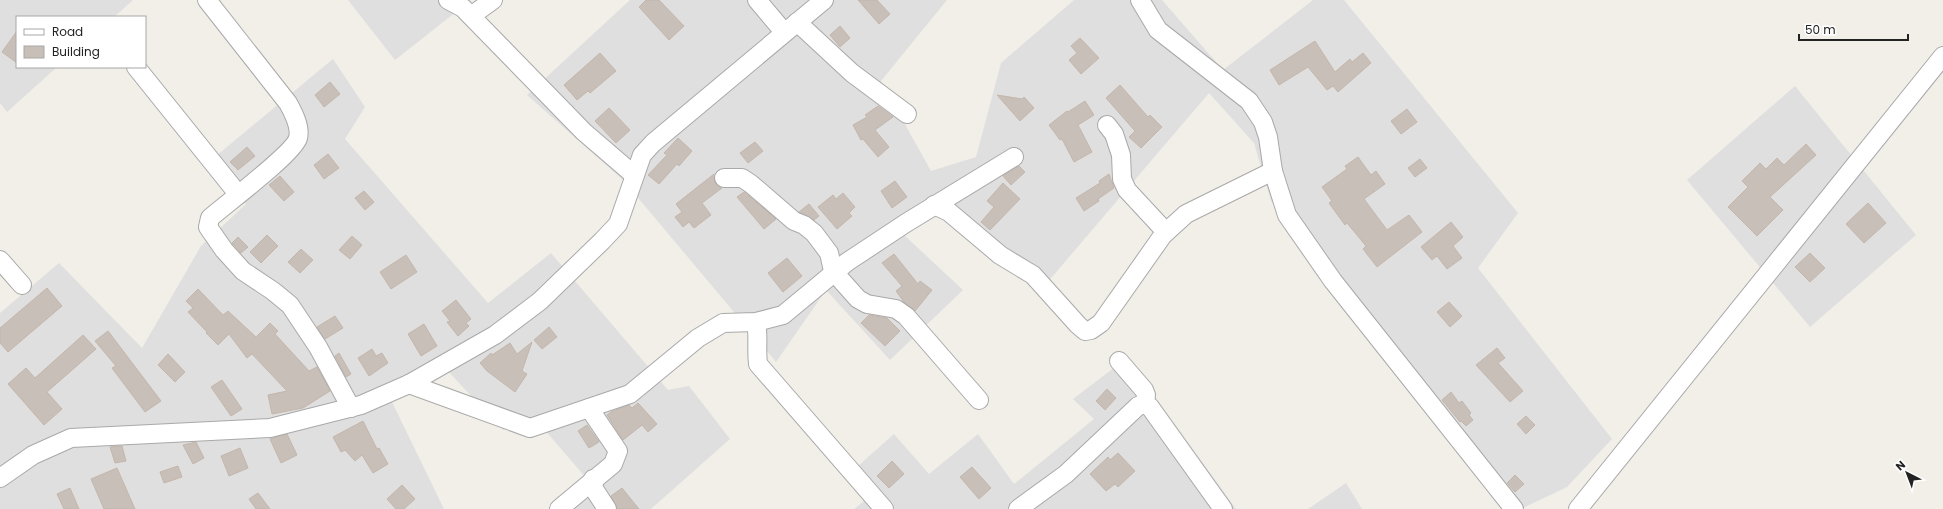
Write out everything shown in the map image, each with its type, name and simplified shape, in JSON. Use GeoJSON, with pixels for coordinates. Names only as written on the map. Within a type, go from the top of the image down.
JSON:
{"type":"FeatureCollection","features":[{"type":"Feature","properties":{"kind":"street"},"geometry":{"type":"LineString","coordinates":[[208,0],[288,103],[294,115],[299,132],[298,138],[288,153],[210,218],[208,227],[224,250],[243,272],[290,304],[318,347],[351,408]]}},
{"type":"Feature","properties":{"kind":"street"},"geometry":{"type":"LineString","coordinates":[[448,0],[452,4],[463,8],[584,132],[634,174]]}},
{"type":"Feature","properties":{"kind":"street"},"geometry":{"type":"LineString","coordinates":[[471,16],[493,0]]}},
{"type":"Feature","properties":{"kind":"street"},"geometry":{"type":"LineString","coordinates":[[757,0],[907,114]]}},
{"type":"Feature","properties":{"kind":"street"},"geometry":{"type":"LineString","coordinates":[[0,478],[34,455],[71,438],[270,428],[351,408],[409,384],[495,335],[540,301],[618,224],[634,174],[642,155],[653,143],[824,0]]}},
{"type":"Feature","properties":{"kind":"street"},"geometry":{"type":"LineString","coordinates":[[1140,0],[1158,30],[1249,101],[1263,122],[1268,137],[1274,171],[1287,215],[1333,281],[1514,509]]}},
{"type":"Feature","properties":{"kind":"street"},"geometry":{"type":"LineString","coordinates":[[1578,509],[1943,56]]}},
{"type":"Feature","properties":{"kind":"street"},"geometry":{"type":"LineString","coordinates":[[137,68],[238,194]]}},
{"type":"Feature","properties":{"kind":"street"},"geometry":{"type":"LineString","coordinates":[[1107,125],[1114,134],[1121,155],[1122,180],[1127,190],[1166,232]]}},
{"type":"Feature","properties":{"kind":"street"},"geometry":{"type":"LineString","coordinates":[[409,384],[530,428],[630,394],[698,338],[723,323],[756,322],[782,315],[801,302],[834,272],[934,205],[1014,157]]}},
{"type":"Feature","properties":{"kind":"street"},"geometry":{"type":"LineString","coordinates":[[934,205],[949,212],[1000,255],[1033,275],[1085,331],[1091,330],[1101,324],[1166,232],[1186,214],[1274,171]]}},
{"type":"Feature","properties":{"kind":"street"},"geometry":{"type":"LineString","coordinates":[[724,178],[742,178],[794,221],[804,225],[814,233],[829,253],[834,272],[867,304],[896,309],[906,316],[979,400]]}},
{"type":"Feature","properties":{"kind":"street"},"geometry":{"type":"LineString","coordinates":[[0,260],[22,285]]}},
{"type":"Feature","properties":{"kind":"street"},"geometry":{"type":"LineString","coordinates":[[756,322],[759,337],[757,356],[758,364],[884,509]]}},
{"type":"Feature","properties":{"kind":"street"},"geometry":{"type":"LineString","coordinates":[[1119,361],[1144,390],[1146,395],[1145,404]]}},
{"type":"Feature","properties":{"kind":"street"},"geometry":{"type":"LineString","coordinates":[[1018,509],[1066,474],[1138,406],[1145,404],[1150,407],[1222,509]]}},
{"type":"Feature","properties":{"kind":"street"},"geometry":{"type":"LineString","coordinates":[[560,509],[593,479],[613,464],[618,451],[589,408]]}},
{"type":"Feature","properties":{"kind":"street"},"geometry":{"type":"LineString","coordinates":[[593,479],[594,489],[607,509]]}},
{"type":"Feature","properties":{"kind":"shaded area"},"geometry":{"type":"Polygon","coordinates":[[[0,0],[133,0],[115,16],[16,16],[16,68],[56,68],[7,112],[0,103],[0,0]]]}},
{"type":"Feature","properties":{"kind":"shaded area"},"geometry":{"type":"Polygon","coordinates":[[[348,0],[471,0],[395,60],[348,0]]]}},
{"type":"Feature","properties":{"kind":"shaded area"},"geometry":{"type":"Polygon","coordinates":[[[630,0],[947,0],[881,81],[931,171],[976,157],[1001,63],[1074,0],[1162,0],[1223,70],[1313,0],[1344,0],[1518,213],[1478,268],[1612,439],[1567,487],[1521,509],[1501,509],[1271,201],[1254,143],[1209,93],[1046,284],[939,198],[902,233],[963,290],[890,360],[826,290],[776,362],[623,180],[527,95],[630,0]]]}},
{"type":"Feature","properties":{"kind":"shaded area"},"geometry":{"type":"Polygon","coordinates":[[[333,59],[365,107],[345,139],[488,303],[551,253],[668,390],[689,386],[730,439],[651,509],[549,509],[587,479],[537,421],[503,430],[446,369],[392,402],[444,509],[0,509],[0,313],[59,263],[142,348],[201,246],[246,204],[210,161],[333,59]]]}},
{"type":"Feature","properties":{"kind":"shaded area"},"geometry":{"type":"Polygon","coordinates":[[[1795,86],[1916,235],[1810,327],[1687,180],[1795,86]]]}},
{"type":"Feature","properties":{"kind":"shaded area"},"geometry":{"type":"Polygon","coordinates":[[[1127,358],[1236,509],[854,509],[869,497],[850,473],[894,434],[929,474],[978,434],[1014,484],[1094,419],[1073,399],[1127,358]]]}},
{"type":"Feature","properties":{"kind":"shaded area"},"geometry":{"type":"Polygon","coordinates":[[[1346,483],[1362,509],[1308,509],[1346,483]]]}},
{"type":"Feature","properties":{"kind":"building"},"geometry":{"type":"Polygon","coordinates":[[[646,0],[659,0],[684,26],[669,40],[639,7],[646,0]]]}},
{"type":"Feature","properties":{"kind":"building"},"geometry":{"type":"Polygon","coordinates":[[[858,0],[877,0],[890,14],[879,24],[858,0]]]}},
{"type":"Feature","properties":{"kind":"building"},"geometry":{"type":"Polygon","coordinates":[[[840,26],[850,38],[840,47],[830,35],[840,26]]]}},
{"type":"Feature","properties":{"kind":"building"},"geometry":{"type":"Polygon","coordinates":[[[16,32],[16,62],[2,52],[16,32]]]}},
{"type":"Feature","properties":{"kind":"building"},"geometry":{"type":"Polygon","coordinates":[[[1080,38],[1099,58],[1081,74],[1069,60],[1077,53],[1071,46],[1080,38]]]}},
{"type":"Feature","properties":{"kind":"building"},"geometry":{"type":"Polygon","coordinates":[[[1315,41],[1335,72],[1350,59],[1352,62],[1363,53],[1371,63],[1338,92],[1333,86],[1327,90],[1308,67],[1279,85],[1270,70],[1315,41]]]}},
{"type":"Feature","properties":{"kind":"building"},"geometry":{"type":"Polygon","coordinates":[[[600,53],[616,71],[590,93],[588,91],[577,100],[564,85],[600,53]]]}},
{"type":"Feature","properties":{"kind":"building"},"geometry":{"type":"Polygon","coordinates":[[[330,82],[340,94],[324,107],[315,95],[330,82]]]}},
{"type":"Feature","properties":{"kind":"building"},"geometry":{"type":"Polygon","coordinates":[[[1120,85],[1148,117],[1150,115],[1162,127],[1141,148],[1129,137],[1135,131],[1106,98],[1120,85]]]}},
{"type":"Feature","properties":{"kind":"building"},"geometry":{"type":"Polygon","coordinates":[[[997,95],[1022,99],[1024,97],[1034,108],[1020,121],[997,95]]]}},
{"type":"Feature","properties":{"kind":"building"},"geometry":{"type":"Polygon","coordinates":[[[1085,101],[1094,115],[1078,125],[1092,152],[1074,162],[1062,139],[1060,140],[1049,125],[1067,111],[1068,112],[1085,101]]]}},
{"type":"Feature","properties":{"kind":"building"},"geometry":{"type":"Polygon","coordinates":[[[878,106],[893,117],[875,130],[889,147],[878,157],[863,139],[861,140],[853,125],[867,117],[865,115],[878,106]]]}},
{"type":"Feature","properties":{"kind":"building"},"geometry":{"type":"Polygon","coordinates":[[[609,108],[630,130],[616,143],[595,121],[609,108]]]}},
{"type":"Feature","properties":{"kind":"building"},"geometry":{"type":"Polygon","coordinates":[[[1407,109],[1417,122],[1401,134],[1391,121],[1407,109]]]}},
{"type":"Feature","properties":{"kind":"building"},"geometry":{"type":"Polygon","coordinates":[[[678,138],[692,151],[679,166],[677,164],[659,184],[648,175],[667,155],[664,153],[678,138]]]}},
{"type":"Feature","properties":{"kind":"building"},"geometry":{"type":"Polygon","coordinates":[[[755,142],[763,151],[748,163],[740,153],[755,142]]]}},
{"type":"Feature","properties":{"kind":"building"},"geometry":{"type":"Polygon","coordinates":[[[1806,144],[1816,155],[1770,197],[1783,210],[1757,236],[1728,207],[1748,187],[1742,181],[1760,163],[1766,169],[1777,158],[1784,165],[1806,144]]]}},
{"type":"Feature","properties":{"kind":"building"},"geometry":{"type":"Polygon","coordinates":[[[247,147],[255,156],[238,170],[230,162],[247,147]]]}},
{"type":"Feature","properties":{"kind":"building"},"geometry":{"type":"Polygon","coordinates":[[[328,154],[339,168],[324,179],[314,165],[328,154]]]}},
{"type":"Feature","properties":{"kind":"building"},"geometry":{"type":"Polygon","coordinates":[[[1358,157],[1371,175],[1376,171],[1385,184],[1364,199],[1387,230],[1409,215],[1422,232],[1377,267],[1363,249],[1366,246],[1347,223],[1345,225],[1329,203],[1332,201],[1322,187],[1347,169],[1345,166],[1358,157]]]}},
{"type":"Feature","properties":{"kind":"building"},"geometry":{"type":"Polygon","coordinates":[[[1420,159],[1427,168],[1415,177],[1408,168],[1420,159]]]}},
{"type":"Feature","properties":{"kind":"building"},"geometry":{"type":"Polygon","coordinates":[[[1019,166],[1025,172],[1011,185],[1003,176],[1019,166]]]}},
{"type":"Feature","properties":{"kind":"building"},"geometry":{"type":"Polygon","coordinates":[[[714,174],[715,183],[722,188],[702,203],[711,215],[694,228],[689,222],[683,227],[675,217],[682,212],[676,204],[714,174]]]}},
{"type":"Feature","properties":{"kind":"building"},"geometry":{"type":"Polygon","coordinates":[[[1109,174],[1114,188],[1084,211],[1076,198],[1100,183],[1099,181],[1109,174]]]}},
{"type":"Feature","properties":{"kind":"building"},"geometry":{"type":"Polygon","coordinates":[[[280,176],[294,192],[284,201],[269,185],[280,176]]]}},
{"type":"Feature","properties":{"kind":"building"},"geometry":{"type":"Polygon","coordinates":[[[895,181],[907,197],[892,208],[881,191],[895,181]]]}},
{"type":"Feature","properties":{"kind":"building"},"geometry":{"type":"Polygon","coordinates":[[[1003,183],[1020,199],[990,230],[981,222],[994,207],[987,201],[1003,183]]]}},
{"type":"Feature","properties":{"kind":"building"},"geometry":{"type":"Polygon","coordinates":[[[364,191],[374,202],[365,210],[355,198],[364,191]]]}},
{"type":"Feature","properties":{"kind":"building"},"geometry":{"type":"Polygon","coordinates":[[[744,192],[776,219],[764,229],[737,197],[744,192]]]}},
{"type":"Feature","properties":{"kind":"building"},"geometry":{"type":"Polygon","coordinates":[[[843,193],[855,207],[849,213],[852,216],[837,229],[818,207],[833,195],[836,199],[843,193]]]}},
{"type":"Feature","properties":{"kind":"building"},"geometry":{"type":"Polygon","coordinates":[[[1868,203],[1886,223],[1864,243],[1846,224],[1868,203]]]}},
{"type":"Feature","properties":{"kind":"building"},"geometry":{"type":"Polygon","coordinates":[[[809,204],[819,216],[814,220],[799,212],[809,204]]]}},
{"type":"Feature","properties":{"kind":"building"},"geometry":{"type":"Polygon","coordinates":[[[1451,222],[1463,237],[1453,246],[1462,258],[1447,269],[1437,256],[1432,260],[1421,247],[1451,222]]]}},
{"type":"Feature","properties":{"kind":"building"},"geometry":{"type":"Polygon","coordinates":[[[267,235],[278,246],[261,263],[250,252],[267,235]]]}},
{"type":"Feature","properties":{"kind":"building"},"geometry":{"type":"Polygon","coordinates":[[[352,236],[362,245],[350,259],[339,250],[352,236]]]}},
{"type":"Feature","properties":{"kind":"building"},"geometry":{"type":"Polygon","coordinates":[[[238,237],[248,247],[241,253],[232,243],[238,237]]]}},
{"type":"Feature","properties":{"kind":"building"},"geometry":{"type":"Polygon","coordinates":[[[301,249],[313,260],[300,273],[288,262],[301,249]]]}},
{"type":"Feature","properties":{"kind":"building"},"geometry":{"type":"Polygon","coordinates":[[[1810,253],[1825,268],[1810,282],[1795,267],[1810,253]]]}},
{"type":"Feature","properties":{"kind":"building"},"geometry":{"type":"Polygon","coordinates":[[[894,254],[918,284],[920,281],[932,290],[915,311],[904,302],[896,291],[902,286],[882,263],[894,254]]]}},
{"type":"Feature","properties":{"kind":"building"},"geometry":{"type":"Polygon","coordinates":[[[406,255],[417,272],[391,289],[380,272],[406,255]]]}},
{"type":"Feature","properties":{"kind":"building"},"geometry":{"type":"Polygon","coordinates":[[[787,258],[802,276],[783,292],[768,273],[787,258]]]}},
{"type":"Feature","properties":{"kind":"building"},"geometry":{"type":"Polygon","coordinates":[[[47,288],[62,306],[8,352],[0,343],[0,328],[47,288]]]}},
{"type":"Feature","properties":{"kind":"building"},"geometry":{"type":"Polygon","coordinates":[[[198,289],[223,315],[228,311],[256,337],[270,323],[278,331],[275,334],[309,371],[317,367],[330,391],[303,408],[272,414],[268,395],[287,391],[252,354],[247,358],[229,334],[218,345],[206,333],[207,332],[188,312],[193,308],[186,301],[198,289]]]}},
{"type":"Feature","properties":{"kind":"building"},"geometry":{"type":"Polygon","coordinates":[[[456,300],[471,319],[466,323],[469,326],[458,336],[447,322],[450,321],[442,311],[456,300]]]}},
{"type":"Feature","properties":{"kind":"building"},"geometry":{"type":"Polygon","coordinates":[[[1449,302],[1462,316],[1450,327],[1437,312],[1449,302]]]}},
{"type":"Feature","properties":{"kind":"building"},"geometry":{"type":"Polygon","coordinates":[[[869,315],[887,318],[900,331],[885,346],[861,323],[869,315]]]}},
{"type":"Feature","properties":{"kind":"building"},"geometry":{"type":"Polygon","coordinates":[[[335,316],[343,328],[325,339],[317,327],[335,316]]]}},
{"type":"Feature","properties":{"kind":"building"},"geometry":{"type":"Polygon","coordinates":[[[424,324],[437,346],[421,356],[408,334],[424,324]]]}},
{"type":"Feature","properties":{"kind":"building"},"geometry":{"type":"Polygon","coordinates":[[[549,327],[557,337],[542,349],[534,340],[549,327]]]}},
{"type":"Feature","properties":{"kind":"building"},"geometry":{"type":"Polygon","coordinates":[[[108,331],[161,401],[145,412],[112,368],[116,366],[95,341],[108,331]]]}},
{"type":"Feature","properties":{"kind":"building"},"geometry":{"type":"Polygon","coordinates":[[[83,335],[96,349],[47,392],[62,409],[44,425],[8,384],[26,368],[35,378],[83,335]]]}},
{"type":"Feature","properties":{"kind":"building"},"geometry":{"type":"Polygon","coordinates":[[[532,342],[522,371],[527,374],[515,392],[487,371],[480,363],[491,353],[492,355],[510,343],[517,354],[532,342]]]}},
{"type":"Feature","properties":{"kind":"building"},"geometry":{"type":"Polygon","coordinates":[[[1497,348],[1505,358],[1498,363],[1523,391],[1510,402],[1476,365],[1497,348]]]}},
{"type":"Feature","properties":{"kind":"building"},"geometry":{"type":"Polygon","coordinates":[[[372,349],[376,356],[382,353],[388,363],[369,376],[358,358],[372,349]]]}},
{"type":"Feature","properties":{"kind":"building"},"geometry":{"type":"Polygon","coordinates":[[[339,353],[351,374],[346,377],[335,356],[339,353]]]}},
{"type":"Feature","properties":{"kind":"building"},"geometry":{"type":"Polygon","coordinates":[[[168,354],[185,372],[175,382],[158,365],[168,354]]]}},
{"type":"Feature","properties":{"kind":"building"},"geometry":{"type":"Polygon","coordinates":[[[222,380],[242,409],[231,416],[211,387],[222,380]]]}},
{"type":"Feature","properties":{"kind":"building"},"geometry":{"type":"Polygon","coordinates":[[[1107,389],[1116,398],[1105,410],[1096,401],[1107,389]]]}},
{"type":"Feature","properties":{"kind":"building"},"geometry":{"type":"Polygon","coordinates":[[[1451,392],[1459,403],[1462,401],[1471,413],[1469,415],[1473,420],[1466,426],[1461,421],[1460,422],[1442,400],[1451,392]]]}},
{"type":"Feature","properties":{"kind":"building"},"geometry":{"type":"Polygon","coordinates":[[[638,403],[657,424],[648,432],[642,425],[623,440],[607,415],[629,405],[632,408],[638,403]]]}},
{"type":"Feature","properties":{"kind":"building"},"geometry":{"type":"Polygon","coordinates":[[[1526,416],[1535,425],[1526,434],[1517,424],[1526,416]]]}},
{"type":"Feature","properties":{"kind":"building"},"geometry":{"type":"Polygon","coordinates":[[[363,421],[377,449],[379,448],[388,464],[373,473],[362,455],[355,461],[345,450],[341,452],[333,437],[363,421]]]}},
{"type":"Feature","properties":{"kind":"building"},"geometry":{"type":"Polygon","coordinates":[[[587,425],[599,442],[589,448],[578,431],[587,425]]]}},
{"type":"Feature","properties":{"kind":"building"},"geometry":{"type":"Polygon","coordinates":[[[287,434],[297,455],[281,463],[270,439],[287,434]]]}},
{"type":"Feature","properties":{"kind":"building"},"geometry":{"type":"Polygon","coordinates":[[[196,442],[204,458],[193,464],[183,445],[196,442]]]}},
{"type":"Feature","properties":{"kind":"building"},"geometry":{"type":"Polygon","coordinates":[[[122,446],[126,461],[115,463],[110,447],[122,446]]]}},
{"type":"Feature","properties":{"kind":"building"},"geometry":{"type":"Polygon","coordinates":[[[240,448],[248,468],[229,476],[221,456],[240,448]]]}},
{"type":"Feature","properties":{"kind":"building"},"geometry":{"type":"Polygon","coordinates":[[[1118,453],[1135,471],[1118,487],[1115,484],[1106,491],[1090,474],[1108,457],[1110,460],[1118,453]]]}},
{"type":"Feature","properties":{"kind":"building"},"geometry":{"type":"Polygon","coordinates":[[[892,461],[904,474],[889,488],[877,476],[892,461]]]}},
{"type":"Feature","properties":{"kind":"building"},"geometry":{"type":"Polygon","coordinates":[[[178,466],[182,477],[164,483],[160,472],[178,466]]]}},
{"type":"Feature","properties":{"kind":"building"},"geometry":{"type":"Polygon","coordinates":[[[972,467],[991,488],[979,499],[960,477],[972,467]]]}},
{"type":"Feature","properties":{"kind":"building"},"geometry":{"type":"Polygon","coordinates":[[[117,468],[135,509],[104,509],[91,479],[117,468]]]}},
{"type":"Feature","properties":{"kind":"building"},"geometry":{"type":"Polygon","coordinates":[[[1515,475],[1524,484],[1515,492],[1507,483],[1515,475]]]}},
{"type":"Feature","properties":{"kind":"building"},"geometry":{"type":"Polygon","coordinates":[[[402,485],[415,499],[404,509],[396,509],[387,499],[402,485]]]}},
{"type":"Feature","properties":{"kind":"building"},"geometry":{"type":"Polygon","coordinates":[[[70,488],[79,509],[64,509],[57,494],[70,488]]]}},
{"type":"Feature","properties":{"kind":"building"},"geometry":{"type":"Polygon","coordinates":[[[622,488],[639,509],[617,509],[611,496],[622,488]]]}},
{"type":"Feature","properties":{"kind":"building"},"geometry":{"type":"Polygon","coordinates":[[[258,493],[270,509],[256,509],[249,499],[258,493]]]}}]}
